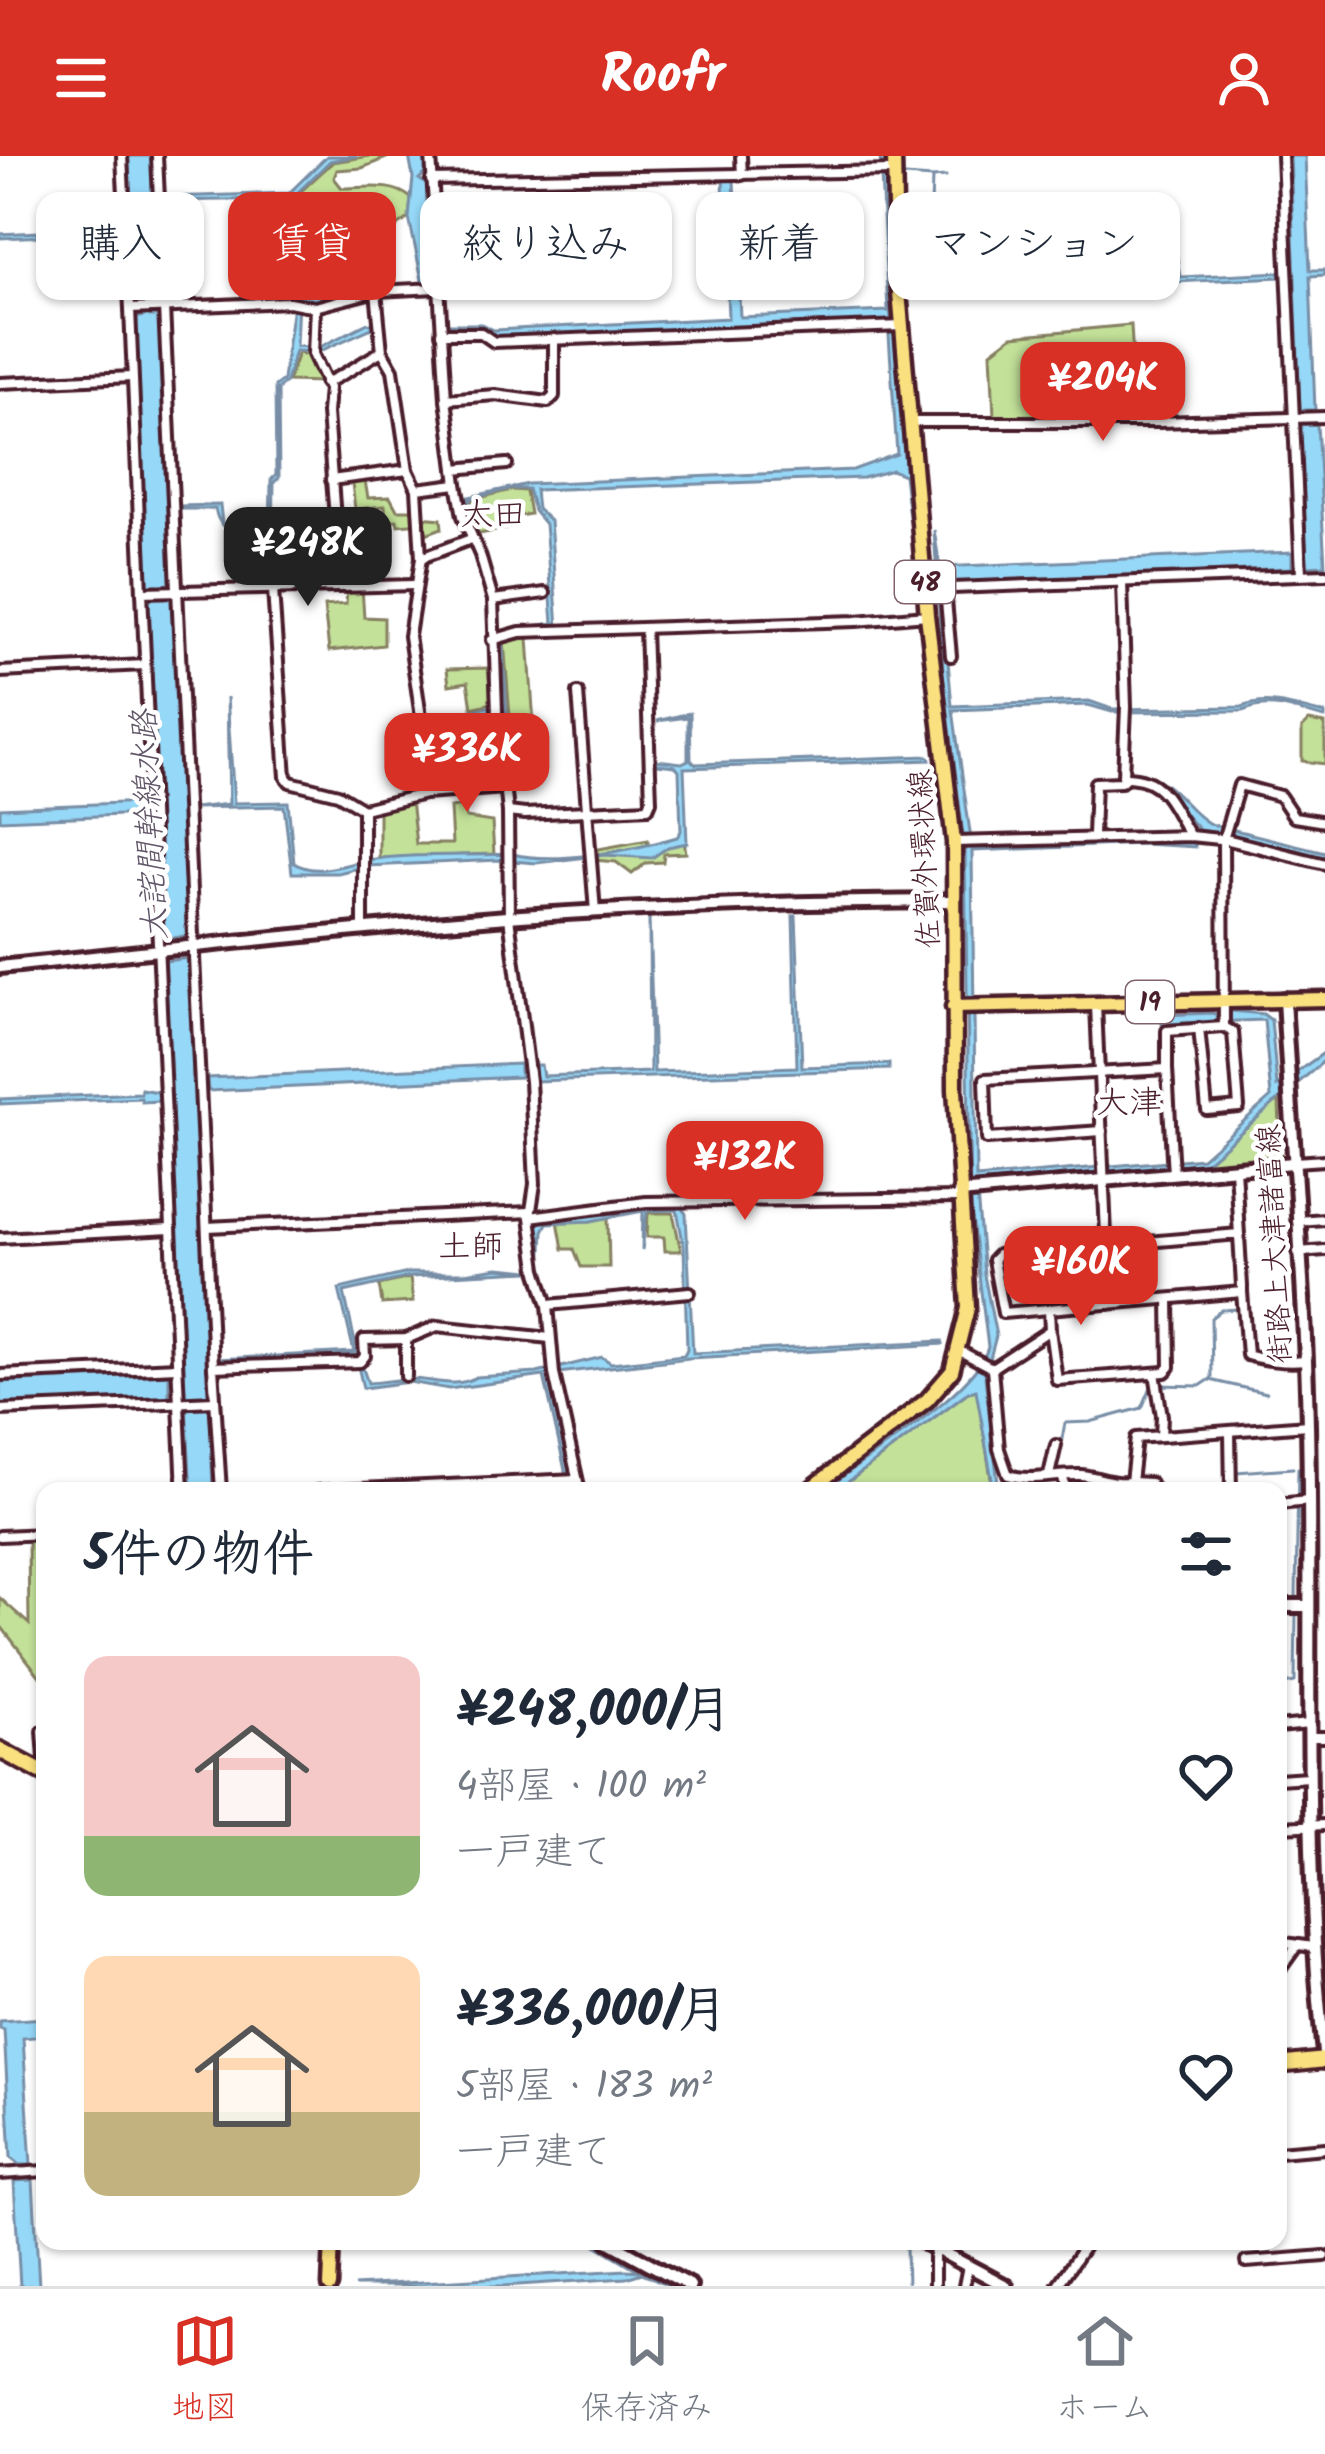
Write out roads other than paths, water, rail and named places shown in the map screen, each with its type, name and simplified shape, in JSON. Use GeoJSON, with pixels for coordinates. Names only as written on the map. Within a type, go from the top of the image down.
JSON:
{"type":"FeatureCollection","features":[{"type":"Feature","properties":{"kind":"highway"},"geometry":{"type":"LineString","coordinates":[[0,1750],[36,1768]]}},
{"type":"Feature","properties":{"kind":"highway"},"geometry":{"type":"LineString","coordinates":[[1287,2065],[1325,2061]]}},
{"type":"Feature","properties":{"kind":"main road","name":"佐賀外環状線"},"geometry":{"type":"LineString","coordinates":[[820,1482],[927,1400],[952,1371],[968,1293],[963,1007],[953,901],[963,841],[926,615],[937,589],[895,326],[896,256],[888,167]]}},
{"type":"Feature","properties":{"kind":"main road","name":"19"},"geometry":{"type":"LineString","coordinates":[[963,1007],[1221,1006],[1325,1000]]}},
{"type":"Feature","properties":{"kind":"main road"},"geometry":{"type":"LineString","coordinates":[[330,2286],[332,2250]]}},
{"type":"Feature","properties":{"kind":"street"},"geometry":{"type":"LineString","coordinates":[[122,156],[145,665],[207,1227],[220,1482]]}},
{"type":"Feature","properties":{"kind":"street"},"geometry":{"type":"LineString","coordinates":[[158,156],[159,308],[177,589],[171,1229],[183,1482]]}},
{"type":"Feature","properties":{"kind":"street"},"geometry":{"type":"LineString","coordinates":[[431,156],[432,192]]}},
{"type":"Feature","properties":{"kind":"street"},"geometry":{"type":"LineString","coordinates":[[740,175],[741,156]]}},
{"type":"Feature","properties":{"kind":"street"},"geometry":{"type":"LineString","coordinates":[[1282,156],[1300,574]]}},
{"type":"Feature","properties":{"kind":"street"},"geometry":{"type":"LineString","coordinates":[[431,180],[720,176],[888,167]]}},
{"type":"Feature","properties":{"kind":"street"},"geometry":{"type":"LineString","coordinates":[[130,309],[289,302],[315,308],[344,300]]}},
{"type":"Feature","properties":{"kind":"street"},"geometry":{"type":"LineString","coordinates":[[377,300],[382,351],[393,370],[408,470],[417,488],[421,558],[410,636],[421,717],[417,767],[424,794]]}},
{"type":"Feature","properties":{"kind":"street"},"geometry":{"type":"LineString","coordinates":[[438,300],[457,484],[493,600],[508,812],[509,917],[530,1081],[535,1184],[530,1214],[536,1269],[548,1305],[554,1371],[578,1482]]}},
{"type":"Feature","properties":{"kind":"street"},"geometry":{"type":"LineString","coordinates":[[315,308],[313,350],[329,388],[340,585]]}},
{"type":"Feature","properties":{"kind":"street"},"geometry":{"type":"LineString","coordinates":[[441,333],[481,333],[494,342],[895,326]]}},
{"type":"Feature","properties":{"kind":"street"},"geometry":{"type":"LineString","coordinates":[[446,399],[495,394],[548,402],[554,396],[554,339]]}},
{"type":"Feature","properties":{"kind":"street"},"geometry":{"type":"LineString","coordinates":[[325,382],[356,370],[382,351]]}},
{"type":"Feature","properties":{"kind":"street"},"geometry":{"type":"LineString","coordinates":[[0,383],[132,376]]}},
{"type":"Feature","properties":{"kind":"street"},"geometry":{"type":"LineString","coordinates":[[913,422],[1325,417]]}},
{"type":"Feature","properties":{"kind":"street"},"geometry":{"type":"LineString","coordinates":[[455,469],[507,464]]}},
{"type":"Feature","properties":{"kind":"street"},"geometry":{"type":"LineString","coordinates":[[331,480],[408,470]]}},
{"type":"Feature","properties":{"kind":"street"},"geometry":{"type":"LineString","coordinates":[[417,488],[457,484]]}},
{"type":"Feature","properties":{"kind":"street"},"geometry":{"type":"LineString","coordinates":[[421,558],[471,539]]}},
{"type":"Feature","properties":{"kind":"street"},"geometry":{"type":"LineString","coordinates":[[951,656],[937,589],[1325,574]]}},
{"type":"Feature","properties":{"kind":"street"},"geometry":{"type":"LineString","coordinates":[[1093,836],[1095,783],[1121,782],[1126,777],[1122,582]]}},
{"type":"Feature","properties":{"kind":"street"},"geometry":{"type":"LineString","coordinates":[[142,592],[415,585]]}},
{"type":"Feature","properties":{"kind":"street"},"geometry":{"type":"LineString","coordinates":[[273,590],[286,777],[307,789],[338,794],[363,809],[424,794],[506,788]]}},
{"type":"Feature","properties":{"kind":"street"},"geometry":{"type":"LineString","coordinates":[[493,600],[545,593]]}},
{"type":"Feature","properties":{"kind":"street"},"geometry":{"type":"LineString","coordinates":[[497,638],[520,632],[926,615]]}},
{"type":"Feature","properties":{"kind":"street"},"geometry":{"type":"LineString","coordinates":[[508,812],[648,808],[645,629]]}},
{"type":"Feature","properties":{"kind":"street"},"geometry":{"type":"LineString","coordinates":[[0,672],[145,665]]}},
{"type":"Feature","properties":{"kind":"street"},"geometry":{"type":"LineString","coordinates":[[578,692],[595,912]]}},
{"type":"Feature","properties":{"kind":"street"},"geometry":{"type":"LineString","coordinates":[[1126,777],[1144,779],[1157,789],[1176,809],[1190,836]]}},
{"type":"Feature","properties":{"kind":"street"},"geometry":{"type":"LineString","coordinates":[[1223,1027],[1224,834],[1239,785],[1280,796],[1294,817],[1325,822]]}},
{"type":"Feature","properties":{"kind":"street"},"geometry":{"type":"LineString","coordinates":[[363,809],[363,929]]}},
{"type":"Feature","properties":{"kind":"street"},"geometry":{"type":"LineString","coordinates":[[963,841],[1224,834],[1325,864]]}},
{"type":"Feature","properties":{"kind":"street"},"geometry":{"type":"LineString","coordinates":[[0,967],[509,917],[801,902],[953,901]]}},
{"type":"Feature","properties":{"kind":"street","name":"街路上大津諸富線"},"geometry":{"type":"LineString","coordinates":[[1284,999],[1308,1425],[1308,1474],[1300,1502],[1309,1606],[1308,1826],[1313,1947],[1325,2061]]}},
{"type":"Feature","properties":{"kind":"street"},"geometry":{"type":"LineString","coordinates":[[1096,1004],[1109,1304]]}},
{"type":"Feature","properties":{"kind":"street"},"geometry":{"type":"LineString","coordinates":[[1173,1167],[1167,1031],[1199,1028],[1223,1027],[1233,1032],[1239,1107],[1207,1110],[1199,1028]]}},
{"type":"Feature","properties":{"kind":"street"},"geometry":{"type":"LineString","coordinates":[[1102,1131],[990,1140],[985,1136],[984,1083],[989,1077],[1167,1069]]}},
{"type":"Feature","properties":{"kind":"street"},"geometry":{"type":"LineString","coordinates":[[207,1227],[530,1214],[646,1202],[966,1193],[1104,1173],[1325,1160]]}},
{"type":"Feature","properties":{"kind":"street"},"geometry":{"type":"LineString","coordinates":[[1235,1168],[1247,1354],[1269,1357],[1278,1364],[1305,1361]]}},
{"type":"Feature","properties":{"kind":"street"},"geometry":{"type":"LineString","coordinates":[[1296,1221],[1325,1219]]}},
{"type":"Feature","properties":{"kind":"street"},"geometry":{"type":"LineString","coordinates":[[0,1238],[171,1229]]}},
{"type":"Feature","properties":{"kind":"street"},"geometry":{"type":"LineString","coordinates":[[1239,1234],[998,1255],[993,1260],[1003,1313],[1242,1292]]}},
{"type":"Feature","properties":{"kind":"street"},"geometry":{"type":"LineString","coordinates":[[1298,1252],[1325,1250]]}},
{"type":"Feature","properties":{"kind":"street"},"geometry":{"type":"LineString","coordinates":[[548,1305],[687,1292]]}},
{"type":"Feature","properties":{"kind":"street"},"geometry":{"type":"LineString","coordinates":[[1057,1380],[1165,1372],[1170,1367],[1169,1299]]}},
{"type":"Feature","properties":{"kind":"street"},"geometry":{"type":"LineString","coordinates":[[1049,1309],[1055,1394]]}},
{"type":"Feature","properties":{"kind":"street"},"geometry":{"type":"LineString","coordinates":[[213,1367],[360,1362],[364,1340],[406,1339],[437,1326],[550,1338]]}},
{"type":"Feature","properties":{"kind":"street"},"geometry":{"type":"LineString","coordinates":[[992,1368],[1050,1330]]}},
{"type":"Feature","properties":{"kind":"street"},"geometry":{"type":"LineString","coordinates":[[406,1339],[406,1376]]}},
{"type":"Feature","properties":{"kind":"street"},"geometry":{"type":"LineString","coordinates":[[959,1351],[992,1368]]}},
{"type":"Feature","properties":{"kind":"street"},"geometry":{"type":"LineString","coordinates":[[0,1375],[177,1367]]}},
{"type":"Feature","properties":{"kind":"street"},"geometry":{"type":"LineString","coordinates":[[992,1368],[1003,1469],[1019,1478],[1084,1475],[1096,1482]]}},
{"type":"Feature","properties":{"kind":"street"},"geometry":{"type":"LineString","coordinates":[[1155,1373],[1161,1436]]}},
{"type":"Feature","properties":{"kind":"street"},"geometry":{"type":"LineString","coordinates":[[0,1410],[215,1401]]}},
{"type":"Feature","properties":{"kind":"street"},"geometry":{"type":"LineString","coordinates":[[1131,1482],[1136,1438],[1308,1425]]}},
{"type":"Feature","properties":{"kind":"street"},"geometry":{"type":"LineString","coordinates":[[1230,1432],[1231,1482]]}},
{"type":"Feature","properties":{"kind":"street"},"geometry":{"type":"LineString","coordinates":[[1049,1475],[1056,1445]]}},
{"type":"Feature","properties":{"kind":"street"},"geometry":{"type":"LineString","coordinates":[[1308,1474],[1325,1472]]}},
{"type":"Feature","properties":{"kind":"street"},"geometry":{"type":"LineString","coordinates":[[1062,1476],[1064,1482]]}},
{"type":"Feature","properties":{"kind":"street"},"geometry":{"type":"LineString","coordinates":[[512,1482],[577,1479]]}},
{"type":"Feature","properties":{"kind":"street"},"geometry":{"type":"LineString","coordinates":[[1287,1503],[1300,1502]]}},
{"type":"Feature","properties":{"kind":"street"},"geometry":{"type":"LineString","coordinates":[[0,1536],[36,1534]]}},
{"type":"Feature","properties":{"kind":"street"},"geometry":{"type":"LineString","coordinates":[[1287,1606],[1309,1606]]}},
{"type":"Feature","properties":{"kind":"street"},"geometry":{"type":"LineString","coordinates":[[1287,1728],[1325,1737]]}},
{"type":"Feature","properties":{"kind":"street"},"geometry":{"type":"LineString","coordinates":[[1287,1778],[1308,1777]]}},
{"type":"Feature","properties":{"kind":"street"},"geometry":{"type":"LineString","coordinates":[[1287,1827],[1325,1826]]}},
{"type":"Feature","properties":{"kind":"street"},"geometry":{"type":"LineString","coordinates":[[1287,1944],[1313,1947]]}},
{"type":"Feature","properties":{"kind":"street"},"geometry":{"type":"LineString","coordinates":[[1287,1960],[1296,1947]]}},
{"type":"Feature","properties":{"kind":"street"},"geometry":{"type":"LineString","coordinates":[[1287,2151],[1325,2148]]}},
{"type":"Feature","properties":{"kind":"street"},"geometry":{"type":"LineString","coordinates":[[0,2174],[36,2172]]}},
{"type":"Feature","properties":{"kind":"street"},"geometry":{"type":"LineString","coordinates":[[625,2250],[690,2286]]}},
{"type":"Feature","properties":{"kind":"street"},"geometry":{"type":"LineString","coordinates":[[634,2255],[637,2250]]}},
{"type":"Feature","properties":{"kind":"street"},"geometry":{"type":"LineString","coordinates":[[934,2286],[938,2250],[1006,2286]]}},
{"type":"Feature","properties":{"kind":"street"},"geometry":{"type":"LineString","coordinates":[[1057,2286],[1082,2250]]}},
{"type":"Feature","properties":{"kind":"street"},"geometry":{"type":"LineString","coordinates":[[1246,2262],[1325,2256]]}},
{"type":"Feature","properties":{"kind":"street"},"geometry":{"type":"LineString","coordinates":[[964,2286],[968,2266]]}},
{"type":"Feature","properties":{"kind":"water"},"geometry":{"type":"Polygon","coordinates":[[[128,156],[153,156],[154,192],[129,192],[128,156]]]}},
{"type":"Feature","properties":{"kind":"water"},"geometry":{"type":"Polygon","coordinates":[[[327,156],[357,156],[330,161],[298,192],[290,192],[327,156]]]}},
{"type":"Feature","properties":{"kind":"water"},"geometry":{"type":"Polygon","coordinates":[[[409,156],[427,156],[427,172],[419,179],[428,185],[428,192],[420,192],[420,271],[409,218],[413,178],[409,156]]]}},
{"type":"Feature","properties":{"kind":"water"},"geometry":{"type":"Polygon","coordinates":[[[880,156],[884,156],[888,300],[896,332],[913,513],[909,517],[904,475],[892,470],[863,478],[535,490],[537,509],[550,521],[558,627],[502,634],[507,713],[501,708],[473,715],[467,739],[454,749],[425,752],[427,791],[420,765],[423,747],[454,745],[464,737],[470,711],[501,704],[499,631],[553,623],[545,524],[534,511],[528,489],[469,499],[476,534],[464,498],[528,484],[853,470],[897,454],[888,321],[496,337],[481,327],[447,324],[481,324],[494,330],[728,318],[727,300],[739,300],[740,317],[888,311],[880,156]]]}},
{"type":"Feature","properties":{"kind":"water"},"geometry":{"type":"Polygon","coordinates":[[[1290,156],[1305,156],[1310,270],[1325,270],[1325,275],[1310,276],[1315,410],[1300,410],[1290,156]]]}},
{"type":"Feature","properties":{"kind":"water"},"geometry":{"type":"Polygon","coordinates":[[[723,180],[734,180],[735,192],[723,192],[723,180]]]}},
{"type":"Feature","properties":{"kind":"water"},"geometry":{"type":"Polygon","coordinates":[[[228,195],[228,200],[204,200],[204,196],[228,195]]]}},
{"type":"Feature","properties":{"kind":"water"},"geometry":{"type":"Polygon","coordinates":[[[36,232],[36,237],[0,238],[0,234],[36,232]]]}},
{"type":"Feature","properties":{"kind":"water"},"geometry":{"type":"Polygon","coordinates":[[[1281,272],[1281,277],[1180,282],[1180,277],[1281,272]]]}},
{"type":"Feature","properties":{"kind":"water"},"geometry":{"type":"Polygon","coordinates":[[[159,300],[149,302],[150,316],[160,316],[172,584],[163,585],[163,596],[173,596],[188,936],[164,939],[148,597],[157,595],[157,585],[148,585],[135,318],[144,316],[143,302],[134,302],[159,300]]]}},
{"type":"Feature","properties":{"kind":"water"},"geometry":{"type":"Polygon","coordinates":[[[294,300],[298,300],[296,346],[318,348],[368,323],[376,326],[318,352],[295,351],[286,382],[278,389],[279,478],[274,482],[273,540],[266,545],[267,583],[263,544],[232,534],[221,524],[215,509],[179,506],[220,505],[222,523],[239,536],[270,539],[271,480],[276,475],[275,386],[283,380],[294,300]]]}},
{"type":"Feature","properties":{"kind":"water"},"geometry":{"type":"Polygon","coordinates":[[[1300,424],[1317,424],[1325,565],[1307,566],[1300,424]]]}},
{"type":"Feature","properties":{"kind":"water"},"geometry":{"type":"Polygon","coordinates":[[[934,530],[940,567],[1292,552],[1292,568],[941,584],[952,706],[1089,701],[1112,709],[1273,703],[1325,714],[1325,718],[1263,706],[1243,711],[1112,712],[1088,705],[953,710],[972,847],[1195,842],[1195,847],[1143,844],[972,851],[976,1178],[1202,1158],[1271,1097],[1264,1020],[1162,1024],[1162,1015],[1263,1014],[1271,1020],[1277,1086],[1325,1052],[1325,1060],[1205,1163],[976,1183],[984,1275],[996,1336],[985,1377],[998,1482],[992,1482],[976,1390],[848,1482],[836,1482],[941,1404],[979,1365],[988,1347],[970,1204],[965,851],[943,672],[934,530]]]}},
{"type":"Feature","properties":{"kind":"water"},"geometry":{"type":"Polygon","coordinates":[[[227,697],[234,803],[288,802],[294,863],[312,869],[404,856],[572,857],[677,837],[681,831],[679,770],[656,764],[656,760],[688,760],[688,717],[657,721],[690,713],[695,764],[928,756],[930,760],[684,768],[687,843],[668,847],[652,858],[605,855],[536,863],[500,860],[292,873],[284,806],[194,808],[229,804],[227,697]]]}},
{"type":"Feature","properties":{"kind":"water"},"geometry":{"type":"Polygon","coordinates":[[[1152,778],[1168,786],[1210,824],[1325,852],[1325,859],[1199,830],[1152,778]]]}},
{"type":"Feature","properties":{"kind":"water"},"geometry":{"type":"Polygon","coordinates":[[[145,802],[146,814],[0,820],[0,808],[145,802]]]}},
{"type":"Feature","properties":{"kind":"water"},"geometry":{"type":"Polygon","coordinates":[[[793,916],[802,1067],[889,1064],[889,1069],[536,1081],[535,1065],[541,1065],[543,1076],[650,1072],[649,918],[654,1072],[797,1067],[793,916]]]}},
{"type":"Feature","properties":{"kind":"water"},"geometry":{"type":"Polygon","coordinates":[[[190,958],[211,1397],[185,1398],[165,961],[190,958]]]}},
{"type":"Feature","properties":{"kind":"water"},"geometry":{"type":"Polygon","coordinates":[[[520,1064],[520,1077],[208,1091],[207,1078],[520,1064]]]}},
{"type":"Feature","properties":{"kind":"water"},"geometry":{"type":"Polygon","coordinates":[[[141,1089],[158,1092],[159,1101],[0,1104],[0,1099],[141,1093],[141,1089]]]}},
{"type":"Feature","properties":{"kind":"water"},"geometry":{"type":"Polygon","coordinates":[[[682,1207],[693,1353],[943,1344],[689,1358],[549,1374],[570,1472],[566,1475],[544,1376],[449,1389],[409,1382],[363,1388],[358,1366],[368,1383],[408,1379],[451,1383],[537,1373],[602,1357],[611,1363],[684,1355],[684,1248],[677,1210],[647,1211],[642,1250],[643,1211],[547,1223],[541,1270],[537,1225],[544,1220],[682,1207]]]}},
{"type":"Feature","properties":{"kind":"water"},"geometry":{"type":"Polygon","coordinates":[[[530,1271],[410,1277],[344,1292],[358,1356],[218,1362],[354,1352],[339,1289],[408,1273],[530,1271]]]}},
{"type":"Feature","properties":{"kind":"water"},"geometry":{"type":"Polygon","coordinates":[[[169,1374],[169,1399],[0,1405],[0,1382],[169,1374]]]}},
{"type":"Feature","properties":{"kind":"water"},"geometry":{"type":"Polygon","coordinates":[[[210,1406],[213,1482],[190,1482],[186,1407],[210,1406]]]}},
{"type":"Feature","properties":{"kind":"water"},"geometry":{"type":"Polygon","coordinates":[[[36,2019],[36,2037],[23,2038],[31,2165],[19,2165],[11,2158],[0,2021],[36,2019]]]}},
{"type":"Feature","properties":{"kind":"water"},"geometry":{"type":"Polygon","coordinates":[[[33,2180],[39,2286],[20,2286],[14,2181],[33,2180]]]}},
{"type":"Feature","properties":{"kind":"water"},"geometry":{"type":"Polygon","coordinates":[[[641,2271],[670,2286],[642,2273],[503,2286],[354,2286],[641,2271]]]}},
{"type":"Feature","properties":{"kind":"waterway"},"geometry":{"type":"LineString","coordinates":[[905,176],[932,178]]}},
{"type":"Feature","properties":{"kind":"waterway"},"geometry":{"type":"LineString","coordinates":[[932,192],[932,178],[946,177]]}},
{"type":"Feature","properties":{"kind":"waterway"},"geometry":{"type":"LineString","coordinates":[[1159,1385],[1200,1386],[1212,1378],[1211,1318],[1221,1310],[1239,1309]]}},
{"type":"Feature","properties":{"kind":"waterway"},"geometry":{"type":"LineString","coordinates":[[1210,1380],[1266,1393]]}},
{"type":"Feature","properties":{"kind":"waterway"},"geometry":{"type":"LineString","coordinates":[[1056,1470],[1065,1423],[1090,1422],[1142,1408],[1151,1387]]}},
{"type":"Feature","properties":{"kind":"waterway"},"geometry":{"type":"LineString","coordinates":[[1236,1472],[1293,1468]]}},
{"type":"Feature","properties":{"kind":"waterway"},"geometry":{"type":"LineString","coordinates":[[1296,1599],[1298,1468]]}},
{"type":"Feature","properties":{"kind":"waterway"},"geometry":{"type":"LineString","coordinates":[[1287,1683],[1295,1682],[1296,1614]]}},
{"type":"Feature","properties":{"kind":"waterway"},"geometry":{"type":"LineString","coordinates":[[1287,1968],[1298,1953]]}},
{"type":"Feature","properties":{"kind":"waterway"},"geometry":{"type":"LineString","coordinates":[[604,2250],[641,2272]]}},
{"type":"Feature","properties":{"kind":"waterway"},"geometry":{"type":"LineString","coordinates":[[906,2250],[907,2286]]}},
{"type":"Feature","properties":{"kind":"district","name":"太田"},"geometry":{"type":"Point","coordinates":[493,513]}},
{"type":"Feature","properties":{"kind":"district","name":"大津"},"geometry":{"type":"Point","coordinates":[1129,1101]}},
{"type":"Feature","properties":{"kind":"district","name":"土師"},"geometry":{"type":"Point","coordinates":[471,1245]}},
{"type":"Feature","properties":{"kind":"water label","name":"大詫間幹線水路"},"geometry":{"type":"Point","coordinates":[148,825]}}]}
